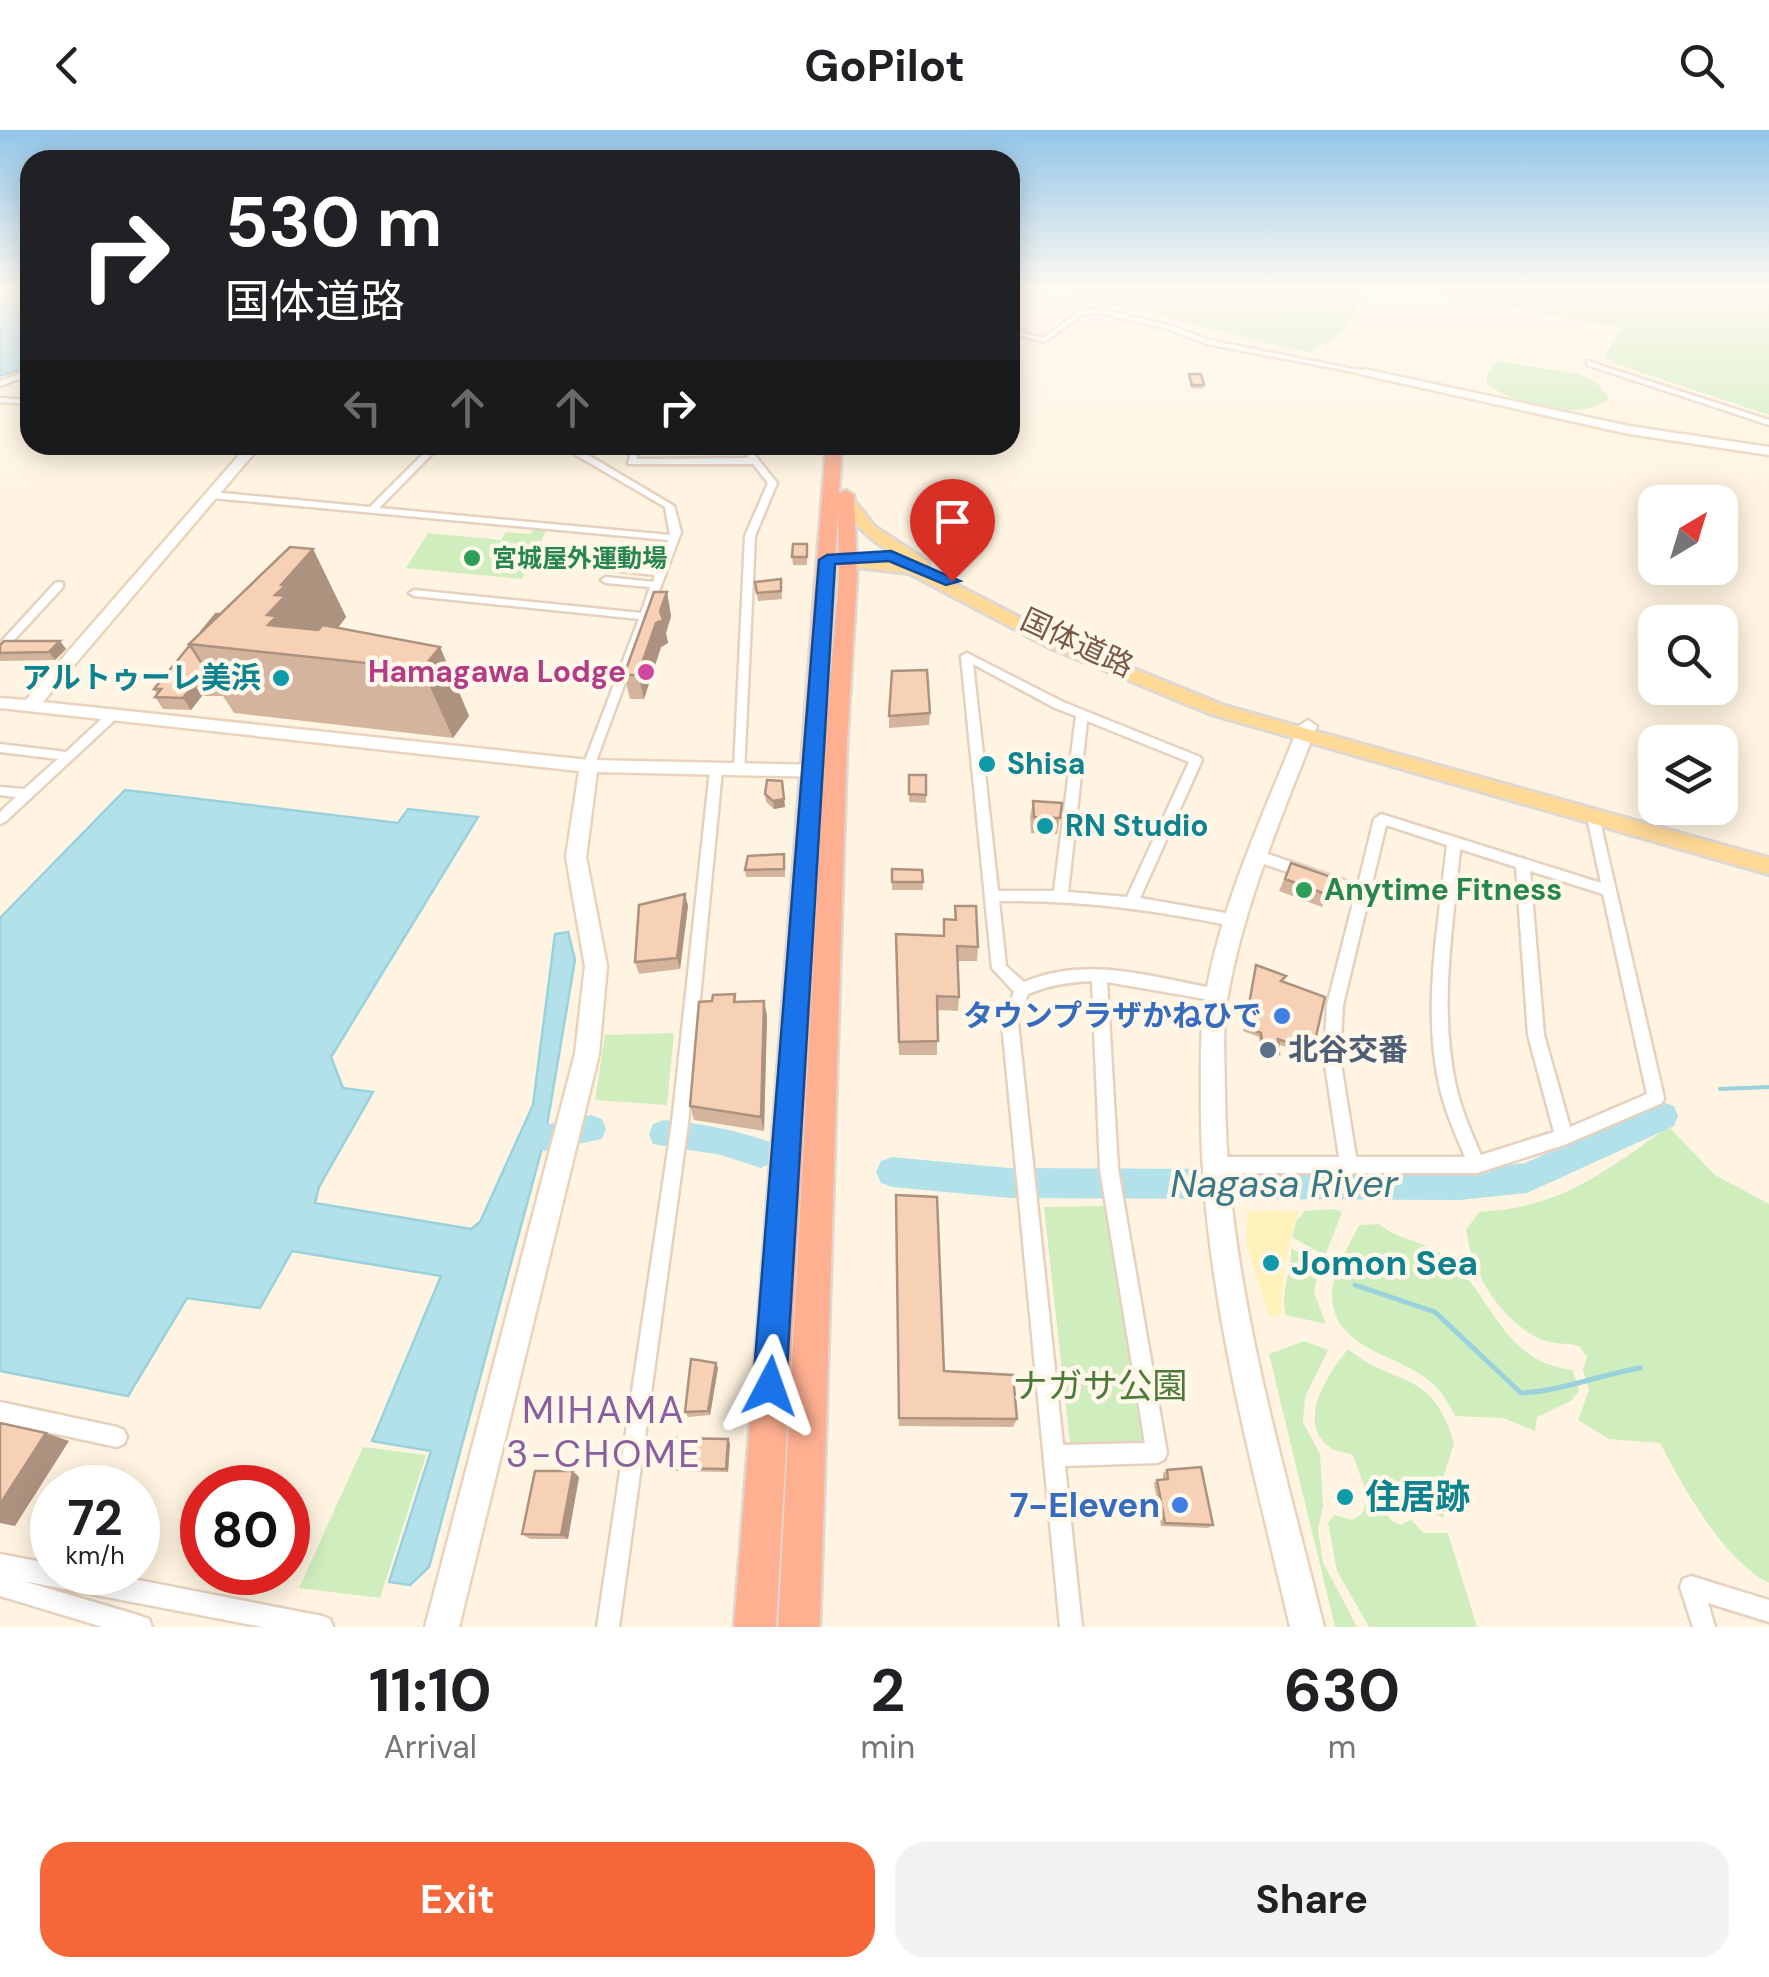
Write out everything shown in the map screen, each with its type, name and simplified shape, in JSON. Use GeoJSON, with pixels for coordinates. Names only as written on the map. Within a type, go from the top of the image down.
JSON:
{"type":"FeatureCollection","features":[{"type":"Feature","properties":{"kind":"highway"},"geometry":{"type":"LineString","coordinates":[[835,455],[841,560]]}},
{"type":"Feature","properties":{"kind":"highway"},"geometry":{"type":"LineString","coordinates":[[755,1627],[849,455]]}},
{"type":"Feature","properties":{"kind":"highway"},"geometry":{"type":"LineString","coordinates":[[799,1627],[823,771]]}},
{"type":"Feature","properties":{"kind":"main road"},"geometry":{"type":"LineString","coordinates":[[846,500],[871,535],[925,567]]}},
{"type":"Feature","properties":{"kind":"main road","name":"国体道路"},"geometry":{"type":"LineString","coordinates":[[841,560],[891,556],[925,567],[1132,670],[1306,731],[1769,858]]}},
{"type":"Feature","properties":{"kind":"main road","name":"国体道路"},"geometry":{"type":"LineString","coordinates":[[841,560],[913,569],[1056,644],[1132,678],[1592,817],[1769,866]]}},
{"type":"Feature","properties":{"kind":"street"},"geometry":{"type":"LineString","coordinates":[[1285,357],[1364,372]]}},
{"type":"Feature","properties":{"kind":"street"},"geometry":{"type":"LineString","coordinates":[[1301,357],[1628,430],[1769,451]]}},
{"type":"Feature","properties":{"kind":"street"},"geometry":{"type":"LineString","coordinates":[[1590,364],[1769,422]]}},
{"type":"Feature","properties":{"kind":"street"},"geometry":{"type":"LineString","coordinates":[[30,707],[246,455]]}},
{"type":"Feature","properties":{"kind":"street"},"geometry":{"type":"LineString","coordinates":[[372,510],[427,455]]}},
{"type":"Feature","properties":{"kind":"street"},"geometry":{"type":"LineString","coordinates":[[442,1627],[587,1054],[596,966],[576,858],[589,766],[674,538],[669,506],[582,455]]}},
{"type":"Feature","properties":{"kind":"street"},"geometry":{"type":"LineString","coordinates":[[632,462],[634,455]]}},
{"type":"Feature","properties":{"kind":"street"},"geometry":{"type":"LineString","coordinates":[[740,770],[750,536],[773,483],[752,455]]}},
{"type":"Feature","properties":{"kind":"street"},"geometry":{"type":"LineString","coordinates":[[600,466],[757,461]]}},
{"type":"Feature","properties":{"kind":"street"},"geometry":{"type":"LineString","coordinates":[[212,495],[674,538]]}},
{"type":"Feature","properties":{"kind":"street"},"geometry":{"type":"LineString","coordinates":[[611,567],[658,579]]}},
{"type":"Feature","properties":{"kind":"street"},"geometry":{"type":"LineString","coordinates":[[606,580],[658,579]]}},
{"type":"Feature","properties":{"kind":"street"},"geometry":{"type":"LineString","coordinates":[[0,650],[60,585]]}},
{"type":"Feature","properties":{"kind":"street"},"geometry":{"type":"LineString","coordinates":[[414,593],[644,616]]}},
{"type":"Feature","properties":{"kind":"street"},"geometry":{"type":"LineString","coordinates":[[1022,990],[999,968],[967,656],[1082,716],[1196,760],[1133,899]]}},
{"type":"Feature","properties":{"kind":"street"},"geometry":{"type":"LineString","coordinates":[[0,704],[589,766],[823,771]]}},
{"type":"Feature","properties":{"kind":"street"},"geometry":{"type":"LineString","coordinates":[[0,819],[112,715]]}},
{"type":"Feature","properties":{"kind":"street"},"geometry":{"type":"LineString","coordinates":[[1062,894],[1082,716]]}},
{"type":"Feature","properties":{"kind":"street"},"geometry":{"type":"LineString","coordinates":[[1306,731],[1237,920],[1216,996],[1213,1165],[1236,1319],[1308,1627]]}},
{"type":"Feature","properties":{"kind":"street"},"geometry":{"type":"LineString","coordinates":[[0,748],[68,756]]}},
{"type":"Feature","properties":{"kind":"street"},"geometry":{"type":"LineString","coordinates":[[608,1627],[680,1123],[716,770]]}},
{"type":"Feature","properties":{"kind":"street"},"geometry":{"type":"LineString","coordinates":[[0,791],[26,794]]}},
{"type":"Feature","properties":{"kind":"street"},"geometry":{"type":"LineString","coordinates":[[1213,1165],[1477,1165],[1564,1136],[1656,1098],[1592,817]]}},
{"type":"Feature","properties":{"kind":"street"},"geometry":{"type":"LineString","coordinates":[[1349,1167],[1332,1058],[1334,1004],[1381,820],[1610,891]]}},
{"type":"Feature","properties":{"kind":"street"},"geometry":{"type":"LineString","coordinates":[[1454,843],[1442,1038],[1447,1082],[1477,1165]]}},
{"type":"Feature","properties":{"kind":"street"},"geometry":{"type":"LineString","coordinates":[[1260,857],[1362,892]]}},
{"type":"Feature","properties":{"kind":"street"},"geometry":{"type":"LineString","coordinates":[[1522,864],[1536,1035],[1564,1136]]}},
{"type":"Feature","properties":{"kind":"street"},"geometry":{"type":"LineString","coordinates":[[991,896],[1062,894],[1133,899],[1237,920]]}},
{"type":"Feature","properties":{"kind":"street"},"geometry":{"type":"LineString","coordinates":[[1070,1627],[1010,1023],[1022,990],[1041,979],[1062,974],[1099,976],[1216,996]]}},
{"type":"Feature","properties":{"kind":"street"},"geometry":{"type":"LineString","coordinates":[[1054,1456],[1157,1453],[1110,1169],[1099,976]]}},
{"type":"Feature","properties":{"kind":"street"},"geometry":{"type":"LineString","coordinates":[[0,1412],[118,1437]]}},
{"type":"Feature","properties":{"kind":"street"},"geometry":{"type":"LineString","coordinates":[[0,1565],[322,1627]]}},
{"type":"Feature","properties":{"kind":"street"},"geometry":{"type":"LineString","coordinates":[[0,1585],[141,1627]]}},
{"type":"Feature","properties":{"kind":"street"},"geometry":{"type":"LineString","coordinates":[[1704,1627],[1690,1588],[1769,1611]]}},
{"type":"Feature","properties":{"kind":"green space"},"geometry":{"type":"Polygon","coordinates":[[[1606,357],[1769,357],[1769,415],[1613,363],[1606,357]]]}},
{"type":"Feature","properties":{"kind":"green space"},"geometry":{"type":"Polygon","coordinates":[[[1498,361],[1579,374],[1597,383],[1609,398],[1597,405],[1566,410],[1513,399],[1487,383],[1487,373],[1498,361]]]}},
{"type":"Feature","properties":{"kind":"green space","name":"宮城屋外運動場"},"geometry":{"type":"Polygon","coordinates":[[[534,529],[546,531],[522,579],[406,568],[428,533],[501,540],[506,532],[530,534],[534,529]]]}},
{"type":"Feature","properties":{"kind":"green space"},"geometry":{"type":"Polygon","coordinates":[[[674,1033],[667,1105],[595,1100],[605,1035],[674,1033]]]}},
{"type":"Feature","properties":{"kind":"green space"},"geometry":{"type":"Polygon","coordinates":[[[1669,1127],[1715,1175],[1769,1204],[1769,1583],[1721,1541],[1660,1443],[1609,1439],[1578,1420],[1589,1390],[1583,1370],[1587,1357],[1579,1346],[1544,1341],[1512,1320],[1481,1278],[1469,1246],[1466,1230],[1479,1212],[1509,1209],[1559,1195],[1601,1173],[1669,1127]]]}},
{"type":"Feature","properties":{"kind":"green space","name":"ナガサ公園"},"geometry":{"type":"Polygon","coordinates":[[[1108,1206],[1145,1436],[1140,1444],[1070,1443],[1044,1207],[1108,1206]]]}},
{"type":"Feature","properties":{"kind":"green space"},"geometry":{"type":"Polygon","coordinates":[[[1305,1211],[1342,1212],[1325,1256],[1292,1237],[1296,1221],[1305,1211]]]}},
{"type":"Feature","properties":{"kind":"green space"},"geometry":{"type":"Polygon","coordinates":[[[1379,1224],[1442,1254],[1459,1268],[1498,1322],[1528,1354],[1573,1370],[1579,1391],[1571,1401],[1537,1417],[1535,1431],[1503,1418],[1455,1416],[1433,1384],[1357,1341],[1345,1330],[1332,1297],[1334,1279],[1359,1225],[1379,1224]]]}},
{"type":"Feature","properties":{"kind":"green space"},"geometry":{"type":"Polygon","coordinates":[[[1291,1248],[1319,1264],[1314,1293],[1326,1324],[1286,1315],[1284,1299],[1291,1248]]]}},
{"type":"Feature","properties":{"kind":"green space"},"geometry":{"type":"Polygon","coordinates":[[[1304,1341],[1328,1350],[1305,1397],[1303,1422],[1320,1454],[1323,1506],[1318,1529],[1323,1562],[1357,1627],[1335,1627],[1269,1354],[1304,1341]]]}},
{"type":"Feature","properties":{"kind":"green space"},"geometry":{"type":"Polygon","coordinates":[[[1348,1349],[1424,1390],[1445,1419],[1454,1443],[1440,1488],[1444,1518],[1389,1494],[1366,1492],[1353,1455],[1333,1449],[1320,1437],[1315,1425],[1319,1398],[1348,1349]]]}},
{"type":"Feature","properties":{"kind":"green space"},"geometry":{"type":"Polygon","coordinates":[[[363,1447],[426,1455],[380,1598],[310,1589],[310,1564],[363,1447]]]}},
{"type":"Feature","properties":{"kind":"green space"},"geometry":{"type":"Polygon","coordinates":[[[1366,1504],[1381,1506],[1392,1521],[1401,1525],[1411,1520],[1424,1533],[1448,1533],[1477,1627],[1369,1627],[1337,1571],[1328,1523],[1334,1515],[1352,1520],[1362,1514],[1366,1504]]]}},
{"type":"Feature","properties":{"kind":"sand","name":"Jomon Sea"},"geometry":{"type":"Polygon","coordinates":[[[1248,1211],[1300,1211],[1286,1261],[1283,1313],[1270,1318],[1246,1243],[1248,1211]]]}},
{"type":"Feature","properties":{"kind":"water"},"geometry":{"type":"Polygon","coordinates":[[[0,357],[20,357],[20,369],[0,376],[0,357]]]}},
{"type":"Feature","properties":{"kind":"water"},"geometry":{"type":"Polygon","coordinates":[[[125,790],[398,823],[408,809],[478,817],[331,1057],[343,1088],[373,1092],[319,1187],[315,1203],[471,1229],[480,1222],[533,1105],[555,934],[568,932],[575,960],[545,1137],[429,1567],[410,1585],[389,1582],[431,1451],[372,1441],[441,1276],[292,1251],[260,1308],[187,1298],[128,1396],[0,1371],[0,918],[125,790]]]}},
{"type":"Feature","properties":{"kind":"building"},"geometry":{"type":"Polygon","coordinates":[[[1189,374],[1201,374],[1204,385],[1192,385],[1189,374]]]}},
{"type":"Feature","properties":{"kind":"building"},"geometry":{"type":"Polygon","coordinates":[[[793,544],[807,544],[807,557],[792,557],[793,544]]]}},
{"type":"Feature","properties":{"kind":"building"},"geometry":{"type":"Polygon","coordinates":[[[290,547],[313,549],[275,595],[285,596],[267,615],[277,616],[268,625],[318,630],[323,625],[440,647],[422,669],[189,644],[290,547]]]}},
{"type":"Feature","properties":{"kind":"building"},"geometry":{"type":"Polygon","coordinates":[[[781,579],[781,591],[757,593],[755,582],[781,579]]]}},
{"type":"Feature","properties":{"kind":"building"},"geometry":{"type":"Polygon","coordinates":[[[654,592],[667,592],[660,611],[663,620],[656,623],[638,675],[624,675],[654,592]]]}},
{"type":"Feature","properties":{"kind":"building"},"geometry":{"type":"Polygon","coordinates":[[[4,641],[60,641],[49,652],[0,653],[4,641]]]}},
{"type":"Feature","properties":{"kind":"building"},"geometry":{"type":"Polygon","coordinates":[[[190,645],[215,684],[194,684],[183,698],[155,697],[161,689],[154,689],[190,645]]]}},
{"type":"Feature","properties":{"kind":"building"},"geometry":{"type":"Polygon","coordinates":[[[927,670],[930,713],[889,716],[892,671],[927,670]]]}},
{"type":"Feature","properties":{"kind":"building"},"geometry":{"type":"Polygon","coordinates":[[[909,775],[926,775],[926,795],[909,794],[909,775]]]}},
{"type":"Feature","properties":{"kind":"building"},"geometry":{"type":"Polygon","coordinates":[[[767,780],[782,781],[784,799],[773,801],[765,794],[767,780]]]}},
{"type":"Feature","properties":{"kind":"building"},"geometry":{"type":"Polygon","coordinates":[[[1033,801],[1062,803],[1060,818],[1034,817],[1033,801]]]}},
{"type":"Feature","properties":{"kind":"building"},"geometry":{"type":"Polygon","coordinates":[[[784,854],[784,869],[745,870],[748,856],[784,854]]]}},
{"type":"Feature","properties":{"kind":"building"},"geometry":{"type":"Polygon","coordinates":[[[1291,863],[1334,878],[1328,895],[1285,879],[1291,863]]]}},
{"type":"Feature","properties":{"kind":"building"},"geometry":{"type":"Polygon","coordinates":[[[892,869],[922,870],[923,882],[892,882],[892,869]]]}},
{"type":"Feature","properties":{"kind":"building"},"geometry":{"type":"Polygon","coordinates":[[[685,894],[677,958],[635,962],[639,905],[685,894]]]}},
{"type":"Feature","properties":{"kind":"building"},"geometry":{"type":"Polygon","coordinates":[[[955,906],[976,906],[978,947],[957,946],[959,997],[937,996],[938,1041],[899,1042],[896,934],[944,936],[944,919],[956,920],[955,906]]]}},
{"type":"Feature","properties":{"kind":"building","name":"タウンプラザかねひで"},"geometry":{"type":"Polygon","coordinates":[[[1256,965],[1286,976],[1281,981],[1325,997],[1315,1041],[1300,1036],[1294,1045],[1278,1039],[1279,1054],[1263,1051],[1261,1033],[1245,1027],[1256,965]]]}},
{"type":"Feature","properties":{"kind":"building"},"geometry":{"type":"Polygon","coordinates":[[[735,994],[734,1002],[764,1001],[761,1117],[690,1106],[699,1002],[712,1001],[713,995],[735,994]]]}},
{"type":"Feature","properties":{"kind":"building"},"geometry":{"type":"Polygon","coordinates":[[[896,1195],[937,1197],[944,1371],[1013,1375],[1017,1419],[899,1418],[896,1195]]]}},
{"type":"Feature","properties":{"kind":"building"},"geometry":{"type":"Polygon","coordinates":[[[691,1359],[716,1363],[708,1411],[685,1412],[691,1359]]]}},
{"type":"Feature","properties":{"kind":"building"},"geometry":{"type":"Polygon","coordinates":[[[0,1423],[46,1433],[0,1504],[0,1423]]]}},
{"type":"Feature","properties":{"kind":"building"},"geometry":{"type":"Polygon","coordinates":[[[674,1438],[728,1439],[726,1469],[670,1468],[674,1438]]]}},
{"type":"Feature","properties":{"kind":"building","name":"7-Eleven"},"geometry":{"type":"Polygon","coordinates":[[[1201,1467],[1213,1525],[1165,1523],[1157,1480],[1168,1479],[1167,1470],[1201,1467]]]}},
{"type":"Feature","properties":{"kind":"building"},"geometry":{"type":"Polygon","coordinates":[[[535,1471],[573,1471],[561,1535],[522,1534],[535,1471]]]}},
{"type":"Feature","properties":{"kind":"waterway","name":"Nagasa River"},"geometry":{"type":"LineString","coordinates":[[1720,1089],[1769,1087]]}},
{"type":"Feature","properties":{"kind":"waterway","name":"Nagasa River"},"geometry":{"type":"LineString","coordinates":[[892,1172],[1009,1183],[1460,1185],[1527,1178],[1663,1116]]}},
{"type":"Feature","properties":{"kind":"waterway","name":"Nagasa River"},"geometry":{"type":"LineString","coordinates":[[545,1137],[591,1129]]}},
{"type":"Feature","properties":{"kind":"waterway","name":"Nagasa River"},"geometry":{"type":"LineString","coordinates":[[664,1134],[721,1141],[761,1153]]}},
{"type":"Feature","properties":{"kind":"waterway"},"geometry":{"type":"LineString","coordinates":[[1355,1285],[1435,1312],[1521,1393],[1640,1368]]}},
{"type":"Feature","properties":{"kind":"place","name":"宮城屋外運動場"},"geometry":{"type":"Point","coordinates":[472,558]}},
{"type":"Feature","properties":{"kind":"place","name":"Hamagawa Lodge"},"geometry":{"type":"Point","coordinates":[646,672]}},
{"type":"Feature","properties":{"kind":"place","name":"アルトゥーレ美浜"},"geometry":{"type":"Point","coordinates":[281,678]}},
{"type":"Feature","properties":{"kind":"place","name":"Shisa"},"geometry":{"type":"Point","coordinates":[987,764]}},
{"type":"Feature","properties":{"kind":"place","name":"RN Studio"},"geometry":{"type":"Point","coordinates":[1045,826]}},
{"type":"Feature","properties":{"kind":"place","name":"Anytime Fitness"},"geometry":{"type":"Point","coordinates":[1304,890]}},
{"type":"Feature","properties":{"kind":"place","name":"タウンプラザかねひで"},"geometry":{"type":"Point","coordinates":[1282,1016]}},
{"type":"Feature","properties":{"kind":"place","name":"北谷交番"},"geometry":{"type":"Point","coordinates":[1268,1050]}},
{"type":"Feature","properties":{"kind":"place","name":"Jomon Sea"},"geometry":{"type":"Point","coordinates":[1271,1263]}},
{"type":"Feature","properties":{"kind":"place","name":"住居跡"},"geometry":{"type":"Point","coordinates":[1345,1497]}},
{"type":"Feature","properties":{"kind":"place","name":"7-Eleven"},"geometry":{"type":"Point","coordinates":[1180,1505]}},
{"type":"Feature","properties":{"kind":"district","name":"MIHAMA 3-CHOME"},"geometry":{"type":"Point","coordinates":[604,1432]}},
{"type":"Feature","properties":{"kind":"route"},"geometry":{"type":"LineString","coordinates":[[770,1386],[827,560],[891,556],[914,562],[952,581]]}}]}
